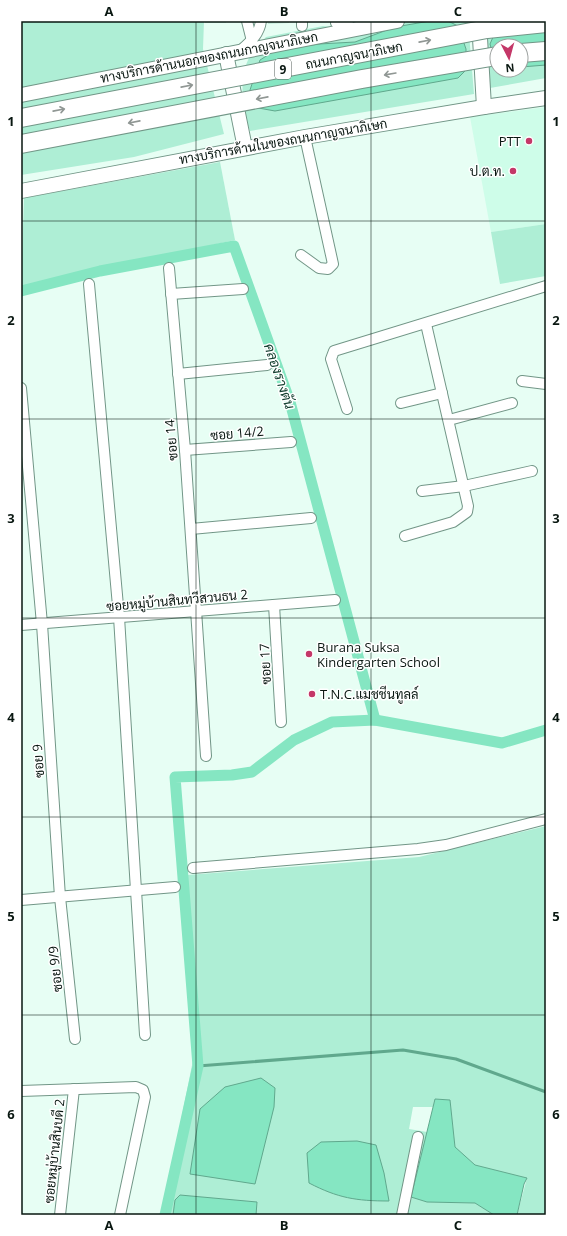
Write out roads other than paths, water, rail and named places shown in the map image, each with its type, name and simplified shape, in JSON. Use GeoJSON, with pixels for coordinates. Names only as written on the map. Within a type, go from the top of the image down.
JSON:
{"type":"FeatureCollection","features":[{"type":"Feature","properties":{"kind":"highway","name":"ถนนกาญจนาภิเษก"},"geometry":{"type":"LineString","coordinates":[[21,118],[487,29],[546,23]]}},
{"type":"Feature","properties":{"kind":"highway"},"geometry":{"type":"LineString","coordinates":[[529,53],[546,51]]}},
{"type":"Feature","properties":{"kind":"highway","name":"ถนนกาญจนาภิเษก"},"geometry":{"type":"LineString","coordinates":[[21,144],[362,79],[489,57]]}},
{"type":"Feature","properties":{"kind":"main road","name":"ทางบริการด้านนอกของถนนกาญจนาภิเษก"},"geometry":{"type":"LineString","coordinates":[[21,95],[397,21]]}},
{"type":"Feature","properties":{"kind":"main road"},"geometry":{"type":"LineString","coordinates":[[479,21],[484,107]]}},
{"type":"Feature","properties":{"kind":"main road"},"geometry":{"type":"LineString","coordinates":[[226,54],[245,148]]}},
{"type":"Feature","properties":{"kind":"main road","name":"ทางบริการด้านในของถนนกาญจนาภิเษก"},"geometry":{"type":"LineString","coordinates":[[21,191],[305,137],[546,98]]}},
{"type":"Feature","properties":{"kind":"street"},"geometry":{"type":"LineString","coordinates":[[247,21],[252,41]]}},
{"type":"Feature","properties":{"kind":"street"},"geometry":{"type":"LineString","coordinates":[[240,51],[252,41],[258,31],[261,21]]}},
{"type":"Feature","properties":{"kind":"street"},"geometry":{"type":"LineString","coordinates":[[336,23],[348,21]]}},
{"type":"Feature","properties":{"kind":"street"},"geometry":{"type":"LineString","coordinates":[[301,255],[319,268],[328,269],[333,264],[305,137]]}},
{"type":"Feature","properties":{"kind":"street","name":"ซอย 14"},"geometry":{"type":"LineString","coordinates":[[169,268],[191,529],[206,756]]}},
{"type":"Feature","properties":{"kind":"street"},"geometry":{"type":"LineString","coordinates":[[89,284],[119,617],[146,1036]]}},
{"type":"Feature","properties":{"kind":"street"},"geometry":{"type":"LineString","coordinates":[[347,409],[331,359],[332,353],[338,349],[426,324],[546,286]]}},
{"type":"Feature","properties":{"kind":"street"},"geometry":{"type":"LineString","coordinates":[[171,294],[242,289]]}},
{"type":"Feature","properties":{"kind":"street"},"geometry":{"type":"LineString","coordinates":[[405,536],[447,524],[463,517],[467,512],[468,506],[426,324]]}},
{"type":"Feature","properties":{"kind":"street"},"geometry":{"type":"LineString","coordinates":[[178,374],[267,365]]}},
{"type":"Feature","properties":{"kind":"street"},"geometry":{"type":"LineString","coordinates":[[522,381],[546,384]]}},
{"type":"Feature","properties":{"kind":"street","name":"ซอย 9"},"geometry":{"type":"LineString","coordinates":[[21,388],[42,624],[60,897]]}},
{"type":"Feature","properties":{"kind":"street"},"geometry":{"type":"LineString","coordinates":[[401,403],[442,393]]}},
{"type":"Feature","properties":{"kind":"street"},"geometry":{"type":"LineString","coordinates":[[449,420],[512,403]]}},
{"type":"Feature","properties":{"kind":"street","name":"ซอย 14/2"},"geometry":{"type":"LineString","coordinates":[[185,450],[291,442]]}},
{"type":"Feature","properties":{"kind":"street"},"geometry":{"type":"LineString","coordinates":[[422,491],[464,486],[532,471]]}},
{"type":"Feature","properties":{"kind":"street"},"geometry":{"type":"LineString","coordinates":[[191,529],[311,518]]}},
{"type":"Feature","properties":{"kind":"street","name":"ซอยหมู่บ้านสินทวีสวนธน 2"},"geometry":{"type":"LineString","coordinates":[[21,625],[335,600]]}},
{"type":"Feature","properties":{"kind":"street","name":"ซอย 17"},"geometry":{"type":"LineString","coordinates":[[274,605],[281,722]]}},
{"type":"Feature","properties":{"kind":"street"},"geometry":{"type":"LineString","coordinates":[[193,868],[418,849],[446,845],[546,818]]}},
{"type":"Feature","properties":{"kind":"street"},"geometry":{"type":"LineString","coordinates":[[21,900],[175,887]]}},
{"type":"Feature","properties":{"kind":"street","name":"ซอย 9/9"},"geometry":{"type":"LineString","coordinates":[[60,897],[75,1039]]}},
{"type":"Feature","properties":{"kind":"street"},"geometry":{"type":"LineString","coordinates":[[21,1091],[136,1087],[143,1090],[145,1097],[120,1215]]}},
{"type":"Feature","properties":{"kind":"street","name":"ซอยหมู่บ้านสินบดี 2"},"geometry":{"type":"LineString","coordinates":[[60,1215],[74,1089]]}},
{"type":"Feature","properties":{"kind":"street"},"geometry":{"type":"LineString","coordinates":[[402,1215],[418,1137]]}},
{"type":"Feature","properties":{"kind":"waterway","name":"คลองรางตัน"},"geometry":{"type":"LineString","coordinates":[[21,291],[100,271],[234,246],[290,402],[375,720]]}},
{"type":"Feature","properties":{"kind":"waterway"},"geometry":{"type":"LineString","coordinates":[[165,1215],[198,1066],[175,777],[232,775],[252,772],[294,740],[332,722],[375,720],[502,743],[546,730]]}},
{"type":"Feature","properties":{"kind":"waterway"},"geometry":{"type":"LineString","coordinates":[[198,1066],[403,1050],[456,1059],[546,1092]]}},
{"type":"Feature","properties":{"kind":"place","name":"PTT"},"geometry":{"type":"Point","coordinates":[529,141]}},
{"type":"Feature","properties":{"kind":"place","name":"ป.ต.ท."},"geometry":{"type":"Point","coordinates":[513,171]}},
{"type":"Feature","properties":{"kind":"place","name":"Burana Suksa Kindergarten School"},"geometry":{"type":"Point","coordinates":[309,654]}},
{"type":"Feature","properties":{"kind":"place","name":"T.N.C.แมชชีนทูลล์"},"geometry":{"type":"Point","coordinates":[312,694]}}]}
